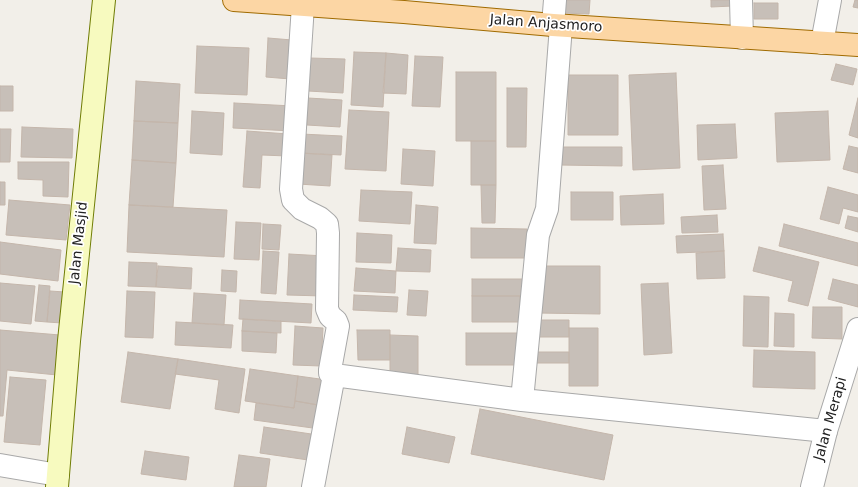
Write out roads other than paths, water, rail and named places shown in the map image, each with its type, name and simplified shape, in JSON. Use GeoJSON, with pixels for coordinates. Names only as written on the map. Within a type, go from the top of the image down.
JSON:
{"type":"FeatureCollection","features":[{"type":"Feature","properties":{"kind":"main road","name":"Jalan Masjid"},"geometry":{"type":"LineString","coordinates":[[58,481],[69,341],[104,0]]}},
{"type":"Feature","properties":{"kind":"main road","name":"Jalan Anjasmoro"},"geometry":{"type":"LineString","coordinates":[[234,0],[303,5],[405,6],[557,25],[858,46]]}},
{"type":"Feature","properties":{"kind":"street"},"geometry":{"type":"LineString","coordinates":[[522,400],[538,235],[547,209],[557,25],[555,0]]}},
{"type":"Feature","properties":{"kind":"street"},"geometry":{"type":"LineString","coordinates":[[741,0],[742,38]]}},
{"type":"Feature","properties":{"kind":"street"},"geometry":{"type":"LineString","coordinates":[[822,43],[830,0]]}},
{"type":"Feature","properties":{"kind":"street"},"geometry":{"type":"LineString","coordinates":[[303,5],[291,189],[293,200],[302,209],[320,218],[326,224],[328,233],[327,309],[330,316],[336,321],[338,326],[330,373],[334,375],[522,400],[826,430]]}},
{"type":"Feature","properties":{"kind":"street","name":"Jalan Merapi"},"geometry":{"type":"LineString","coordinates":[[812,487],[826,430],[858,329]]}},
{"type":"Feature","properties":{"kind":"street"},"geometry":{"type":"LineString","coordinates":[[313,487],[334,375]]}},
{"type":"Feature","properties":{"kind":"street"},"geometry":{"type":"LineString","coordinates":[[0,465],[58,481]]}}]}
